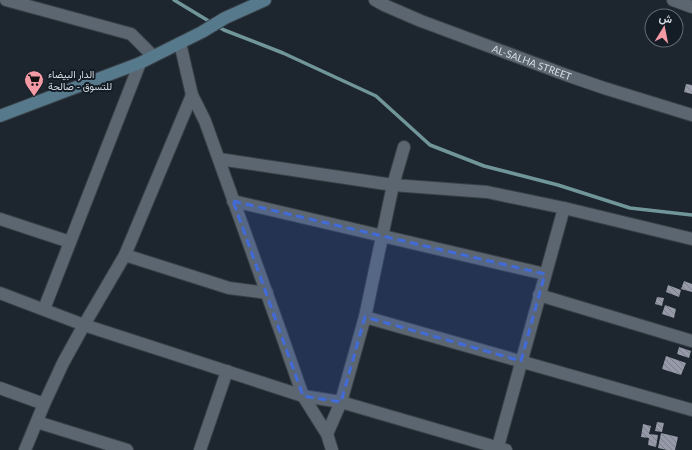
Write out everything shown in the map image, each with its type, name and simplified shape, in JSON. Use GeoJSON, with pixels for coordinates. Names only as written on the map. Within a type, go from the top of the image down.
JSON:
{"type":"FeatureCollection","features":[{"type":"Feature","properties":{"kind":"street"},"geometry":{"type":"LineString","coordinates":[[6,0],[131,34],[153,56]]}},
{"type":"Feature","properties":{"kind":"street"},"geometry":{"type":"LineString","coordinates":[[0,116],[140,63],[202,32],[225,18],[265,0]]}},
{"type":"Feature","properties":{"kind":"street","name":"AL-SALHA STREET"},"geometry":{"type":"LineString","coordinates":[[375,0],[421,21],[569,76],[692,115]]}},
{"type":"Feature","properties":{"kind":"street"},"geometry":{"type":"LineString","coordinates":[[673,0],[692,7]]}},
{"type":"Feature","properties":{"kind":"street"},"geometry":{"type":"LineString","coordinates":[[180,43],[192,95],[205,121],[303,396],[327,434],[332,450]]}},
{"type":"Feature","properties":{"kind":"street"},"geometry":{"type":"LineString","coordinates":[[44,309],[140,63]]}},
{"type":"Feature","properties":{"kind":"street"},"geometry":{"type":"LineString","coordinates":[[25,450],[63,363],[125,255],[192,95]]}},
{"type":"Feature","properties":{"kind":"street"},"geometry":{"type":"LineString","coordinates":[[327,434],[341,402],[365,317],[393,185],[404,147]]}},
{"type":"Feature","properties":{"kind":"street"},"geometry":{"type":"LineString","coordinates":[[218,159],[393,185],[487,192],[564,208],[692,239]]}},
{"type":"Feature","properties":{"kind":"street"},"geometry":{"type":"LineString","coordinates":[[233,201],[545,274]]}},
{"type":"Feature","properties":{"kind":"street"},"geometry":{"type":"LineString","coordinates":[[0,293],[84,325],[303,396],[341,402],[500,449],[521,361],[564,208]]}},
{"type":"Feature","properties":{"kind":"street"},"geometry":{"type":"LineString","coordinates":[[0,219],[70,242]]}},
{"type":"Feature","properties":{"kind":"street"},"geometry":{"type":"LineString","coordinates":[[125,255],[229,288],[266,293]]}},
{"type":"Feature","properties":{"kind":"street"},"geometry":{"type":"LineString","coordinates":[[539,295],[692,341]]}},
{"type":"Feature","properties":{"kind":"street"},"geometry":{"type":"LineString","coordinates":[[365,317],[692,410]]}},
{"type":"Feature","properties":{"kind":"street"},"geometry":{"type":"LineString","coordinates":[[200,450],[227,371]]}},
{"type":"Feature","properties":{"kind":"street"},"geometry":{"type":"LineString","coordinates":[[0,388],[44,404]]}},
{"type":"Feature","properties":{"kind":"street"},"geometry":{"type":"LineString","coordinates":[[37,422],[127,450]]}},
{"type":"Feature","properties":{"kind":"highlighted area"},"geometry":{"type":"Polygon","coordinates":[[[233,201],[545,274],[521,361],[365,317],[341,402],[303,396],[233,201]]]}},
{"type":"Feature","properties":{"kind":"building"},"geometry":{"type":"Polygon","coordinates":[[[686,84],[692,85],[692,94],[684,92],[686,84]]]}},
{"type":"Feature","properties":{"kind":"building"},"geometry":{"type":"Polygon","coordinates":[[[684,281],[692,284],[692,292],[681,289],[684,281]]]}},
{"type":"Feature","properties":{"kind":"building"},"geometry":{"type":"Polygon","coordinates":[[[668,285],[681,290],[679,297],[666,292],[668,285]]]}},
{"type":"Feature","properties":{"kind":"building"},"geometry":{"type":"Polygon","coordinates":[[[657,297],[664,298],[662,306],[655,304],[657,297]]]}},
{"type":"Feature","properties":{"kind":"building"},"geometry":{"type":"Polygon","coordinates":[[[665,305],[676,309],[674,318],[662,314],[665,305]]]}},
{"type":"Feature","properties":{"kind":"building"},"geometry":{"type":"Polygon","coordinates":[[[679,347],[691,351],[689,358],[677,354],[679,347]]]}},
{"type":"Feature","properties":{"kind":"building"},"geometry":{"type":"Polygon","coordinates":[[[666,356],[686,363],[681,375],[662,369],[666,356]]]}},
{"type":"Feature","properties":{"kind":"building"},"geometry":{"type":"Polygon","coordinates":[[[657,422],[664,423],[662,432],[655,431],[657,422]]]}},
{"type":"Feature","properties":{"kind":"building"},"geometry":{"type":"Polygon","coordinates":[[[643,424],[651,426],[649,434],[658,435],[656,447],[648,445],[649,438],[641,437],[643,424]]]}},
{"type":"Feature","properties":{"kind":"building"},"geometry":{"type":"Polygon","coordinates":[[[661,433],[678,437],[675,450],[658,448],[661,433]]]}},
{"type":"Feature","properties":{"kind":"waterway"},"geometry":{"type":"LineString","coordinates":[[174,0],[212,23]]}},
{"type":"Feature","properties":{"kind":"waterway"},"geometry":{"type":"LineString","coordinates":[[217,26],[283,53],[376,96],[430,145],[484,166],[558,185],[630,208],[692,215]]}},
{"type":"Feature","properties":{"kind":"place","name":"الدار البيضاء للتسوق - صالحة"},"geometry":{"type":"Point","coordinates":[34,97]}}]}
